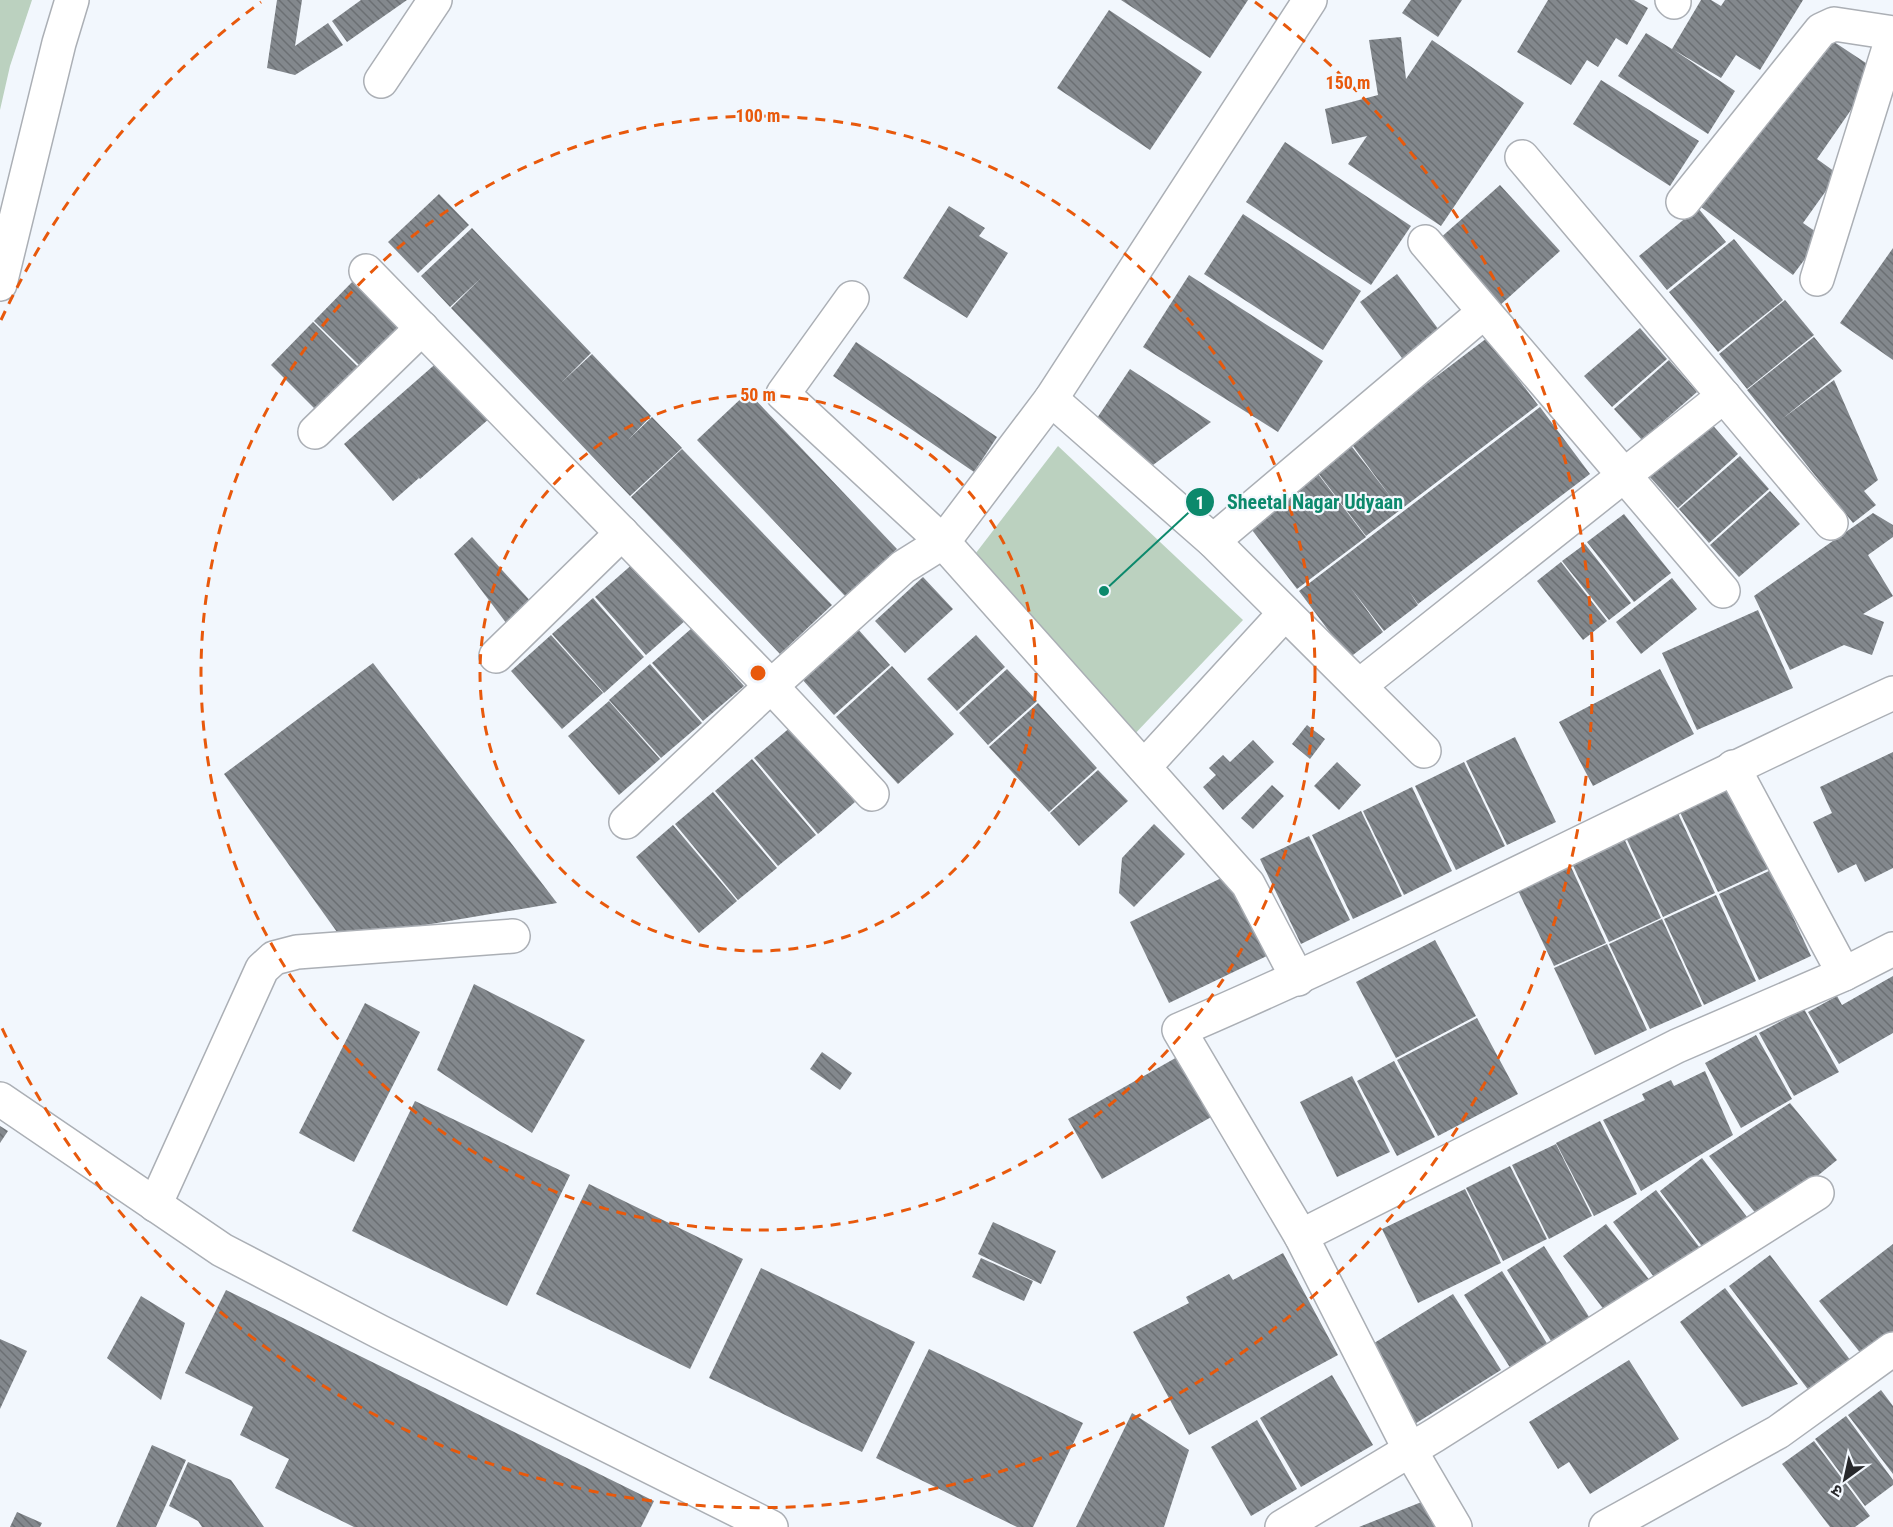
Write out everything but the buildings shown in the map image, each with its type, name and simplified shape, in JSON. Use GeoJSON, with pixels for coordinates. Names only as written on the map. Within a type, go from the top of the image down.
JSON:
{"type":"FeatureCollection","features":[{"type":"Feature","properties":{"kind":"street"},"geometry":{"type":"LineString","coordinates":[[0,284],[59,43],[72,0]]}},
{"type":"Feature","properties":{"kind":"street"},"geometry":{"type":"LineString","coordinates":[[381,81],[435,0]]}},
{"type":"Feature","properties":{"kind":"street"},"geometry":{"type":"LineString","coordinates":[[626,822],[771,686],[903,567],[943,542],[1051,399],[1310,0]]}},
{"type":"Feature","properties":{"kind":"street"},"geometry":{"type":"LineString","coordinates":[[1683,202],[1821,30],[1834,24],[1893,34],[1817,279]]}},
{"type":"Feature","properties":{"kind":"street"},"geometry":{"type":"LineString","coordinates":[[1522,158],[1831,523]]}},
{"type":"Feature","properties":{"kind":"street"},"geometry":{"type":"LineString","coordinates":[[1425,242],[1723,591]]}},
{"type":"Feature","properties":{"kind":"street"},"geometry":{"type":"LineString","coordinates":[[366,271],[771,686],[872,794]]}},
{"type":"Feature","properties":{"kind":"street"},"geometry":{"type":"LineString","coordinates":[[852,298],[783,394],[943,542],[1248,884],[1298,979]]}},
{"type":"Feature","properties":{"kind":"street"},"geometry":{"type":"LineString","coordinates":[[1212,541],[1484,312]]}},
{"type":"Feature","properties":{"kind":"street"},"geometry":{"type":"LineString","coordinates":[[315,432],[422,328]]}},
{"type":"Feature","properties":{"kind":"street"},"geometry":{"type":"LineString","coordinates":[[1359,686],[1724,396]]}},
{"type":"Feature","properties":{"kind":"street"},"geometry":{"type":"LineString","coordinates":[[1051,399],[1212,541],[1424,751]]}},
{"type":"Feature","properties":{"kind":"street"},"geometry":{"type":"LineString","coordinates":[[496,656],[622,533]]}},
{"type":"Feature","properties":{"kind":"street"},"geometry":{"type":"LineString","coordinates":[[1144,767],[1285,613]]}},
{"type":"Feature","properties":{"kind":"street"},"geometry":{"type":"LineString","coordinates":[[1455,1527],[1410,1450],[1301,1236],[1179,1030],[1298,979],[1733,767],[1893,693]]}},
{"type":"Feature","properties":{"kind":"street"},"geometry":{"type":"LineString","coordinates":[[1733,767],[1844,974]]}},
{"type":"Feature","properties":{"kind":"street"},"geometry":{"type":"LineString","coordinates":[[156,1205],[262,969],[274,958],[297,952],[513,936]]}},
{"type":"Feature","properties":{"kind":"street"},"geometry":{"type":"LineString","coordinates":[[1301,1236],[1677,1046],[1844,974],[1893,949]]}},
{"type":"Feature","properties":{"kind":"street"},"geometry":{"type":"LineString","coordinates":[[0,1099],[222,1250],[380,1332],[771,1527]]}},
{"type":"Feature","properties":{"kind":"street"},"geometry":{"type":"LineString","coordinates":[[1282,1527],[1410,1450],[1816,1193]]}},
{"type":"Feature","properties":{"kind":"street"},"geometry":{"type":"LineString","coordinates":[[1606,1527],[1778,1432],[1893,1349]]}},
{"type":"Feature","properties":{"kind":"green space"},"geometry":{"type":"Polygon","coordinates":[[[0,0],[32,0],[10,66],[0,110],[0,0]]]}},
{"type":"Feature","properties":{"kind":"green space"},"geometry":{"type":"Polygon","coordinates":[[[1058,446],[1243,620],[1130,739],[969,562],[1058,446]]]}},
{"type":"Feature","properties":{"kind":"place","name":"Sheetal Nagar Udyaan"},"geometry":{"type":"Point","coordinates":[1104,591]}}]}
